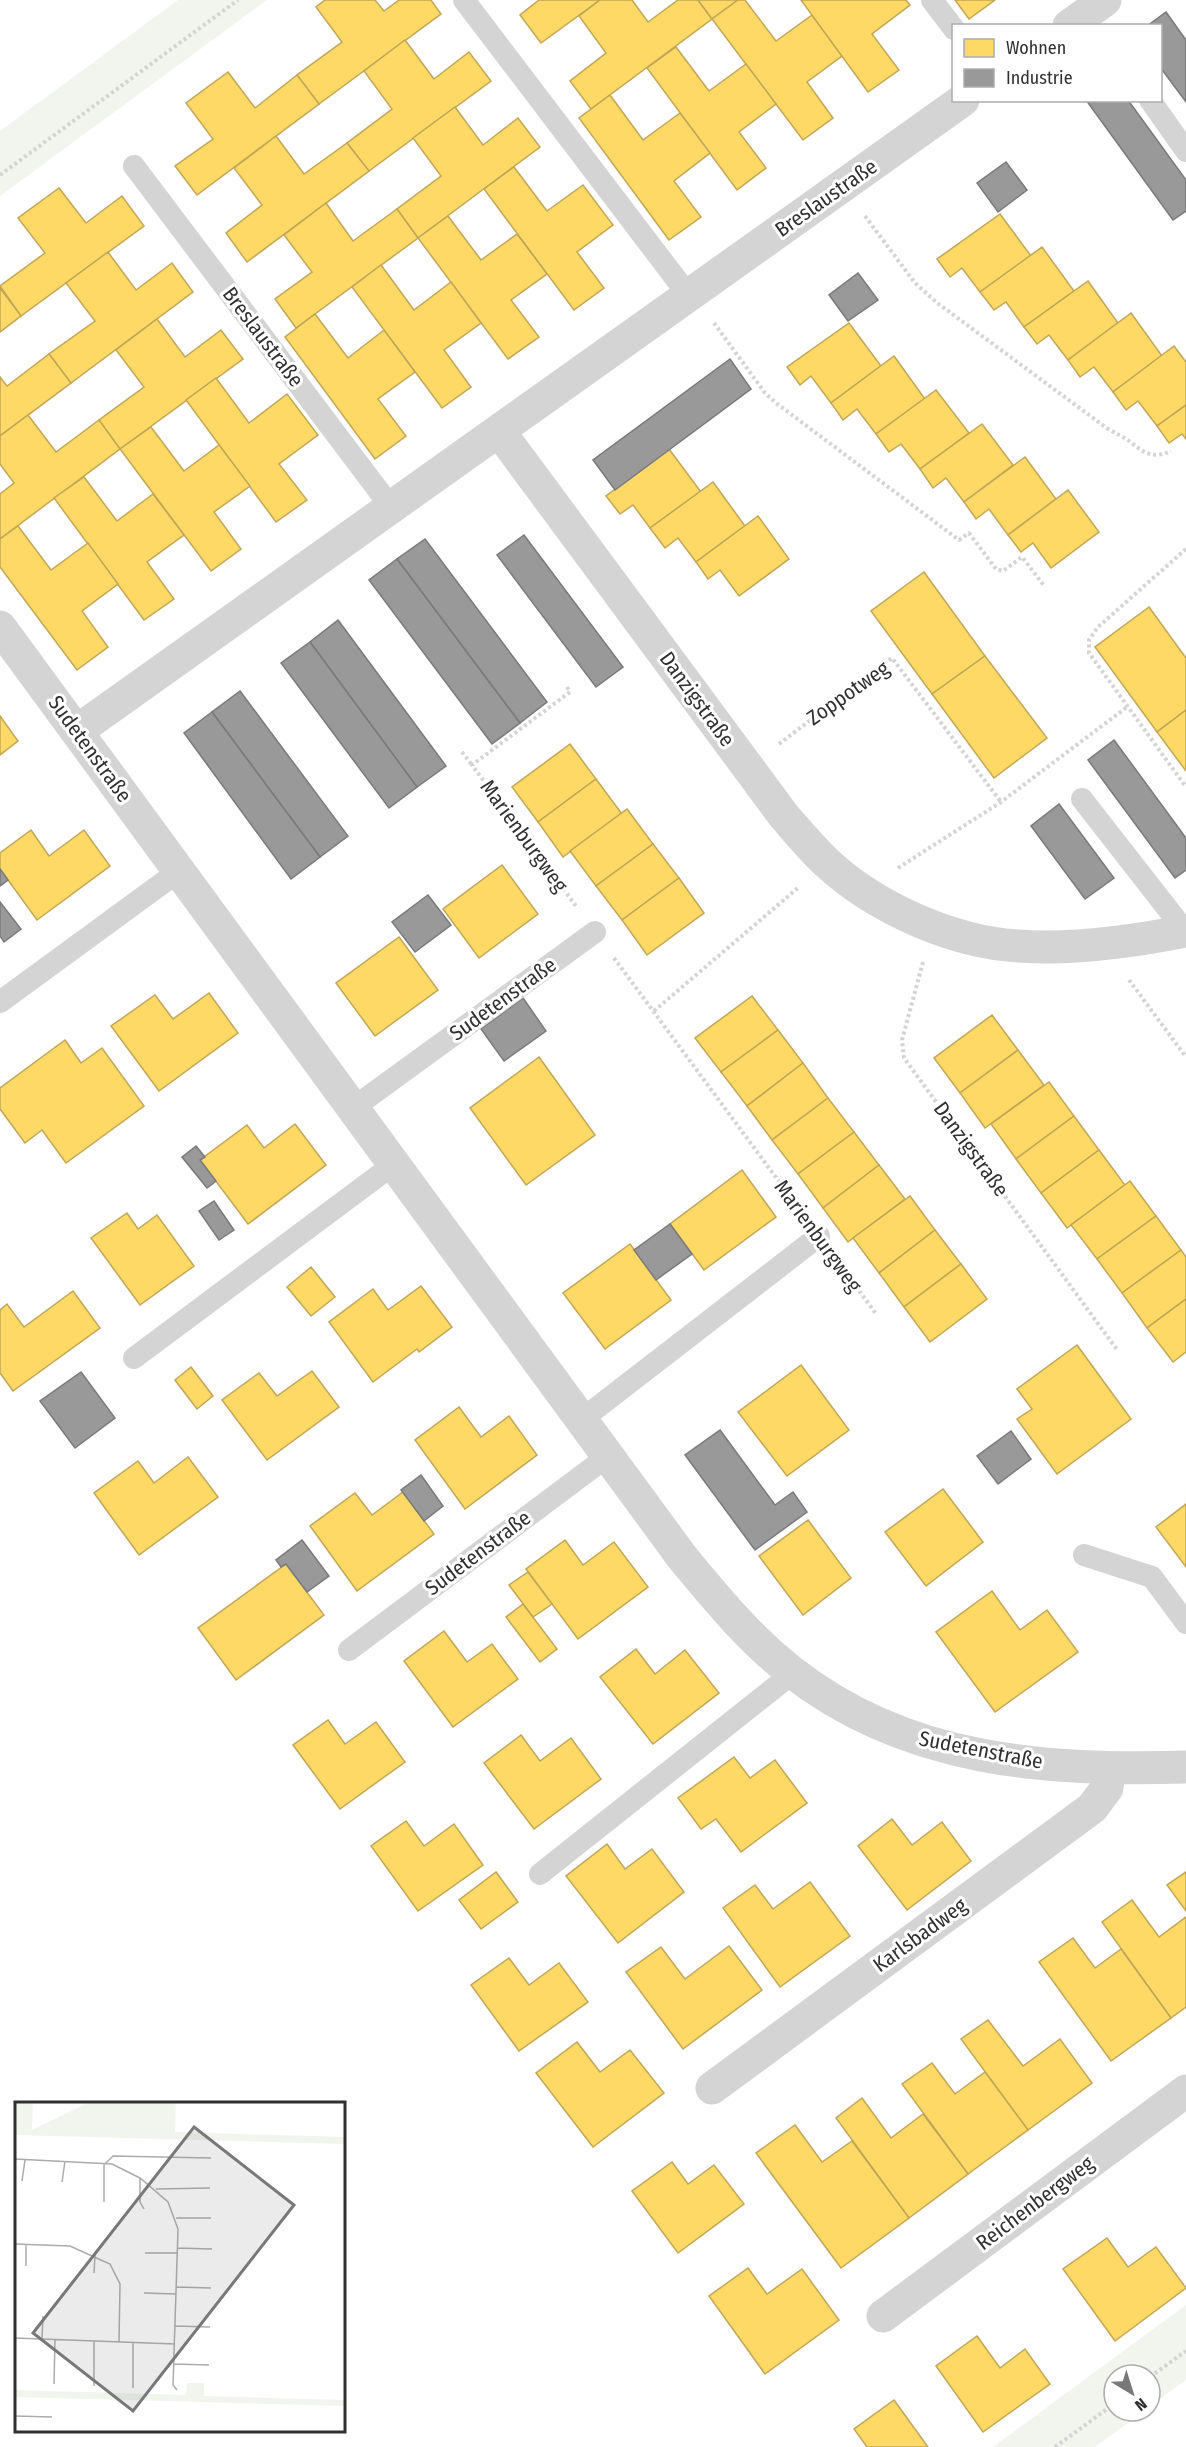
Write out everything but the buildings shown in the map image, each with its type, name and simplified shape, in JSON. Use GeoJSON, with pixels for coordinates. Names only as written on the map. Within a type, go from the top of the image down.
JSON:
{"type":"FeatureCollection","features":[{"type":"Feature","properties":{"kind":"street","name":"Breslaustraße"},"geometry":{"type":"LineString","coordinates":[[77,731],[960,102]]}},
{"type":"Feature","properties":{"kind":"street","name":"Danzigstraße"},"geometry":{"type":"LineString","coordinates":[[499,431],[784,816],[828,863],[862,891],[895,910],[932,926],[971,938],[1016,946],[1112,944],[1185,931]]}},
{"type":"Feature","properties":{"kind":"street","name":"Sudetenstraße"},"geometry":{"type":"LineString","coordinates":[[0,627],[682,1557],[749,1635],[793,1673],[839,1702],[887,1729],[942,1746],[1023,1763],[1109,1769],[1186,1767]]}},
{"type":"Feature","properties":{"kind":"street","name":"Karlsbadweg"},"geometry":{"type":"LineString","coordinates":[[712,2088],[1092,1808],[1107,1788],[1109,1769]]}},
{"type":"Feature","properties":{"kind":"street","name":"Reichenbergweg"},"geometry":{"type":"LineString","coordinates":[[883,2316],[1186,2091]]}},
{"type":"Feature","properties":{"kind":"lane"},"geometry":{"type":"LineString","coordinates":[[464,0],[689,296]]}},
{"type":"Feature","properties":{"kind":"lane"},"geometry":{"type":"LineString","coordinates":[[932,0],[952,25]]}},
{"type":"Feature","properties":{"kind":"lane"},"geometry":{"type":"LineString","coordinates":[[1151,102],[1186,151]]}},
{"type":"Feature","properties":{"kind":"lane","name":"Breslaustraße"},"geometry":{"type":"LineString","coordinates":[[134,166],[391,507]]}},
{"type":"Feature","properties":{"kind":"lane"},"geometry":{"type":"LineString","coordinates":[[1082,799],[1185,931]]}},
{"type":"Feature","properties":{"kind":"lane"},"geometry":{"type":"LineString","coordinates":[[0,1002],[179,871]]}},
{"type":"Feature","properties":{"kind":"lane","name":"Sudetenstraße"},"geometry":{"type":"LineString","coordinates":[[353,1108],[595,932]]}},
{"type":"Feature","properties":{"kind":"lane"},"geometry":{"type":"LineString","coordinates":[[134,1358],[394,1164]]}},
{"type":"Feature","properties":{"kind":"lane"},"geometry":{"type":"LineString","coordinates":[[581,1420],[819,1236]]}},
{"type":"Feature","properties":{"kind":"lane","name":"Sudetenstraße"},"geometry":{"type":"LineString","coordinates":[[349,1650],[608,1456]]}},
{"type":"Feature","properties":{"kind":"lane"},"geometry":{"type":"LineString","coordinates":[[1084,1555],[1152,1577],[1186,1623]]}},
{"type":"Feature","properties":{"kind":"lane"},"geometry":{"type":"LineString","coordinates":[[540,1874],[793,1673]]}},
{"type":"Feature","properties":{"kind":"path"},"geometry":{"type":"LineString","coordinates":[[0,175],[238,0]]}},
{"type":"Feature","properties":{"kind":"path"},"geometry":{"type":"LineString","coordinates":[[843,186],[915,283],[936,302],[1142,452],[1159,456],[1171,451]]}},
{"type":"Feature","properties":{"kind":"path"},"geometry":{"type":"LineString","coordinates":[[689,296],[718,327],[765,393],[776,403],[959,540],[969,532],[996,569],[1003,571],[1022,557],[1045,587]]}},
{"type":"Feature","properties":{"kind":"path"},"geometry":{"type":"LineString","coordinates":[[1186,549],[1115,610],[1089,640],[1089,653],[1186,787]]}},
{"type":"Feature","properties":{"kind":"path","name":"Zoppotweg"},"geometry":{"type":"LineString","coordinates":[[748,768],[892,658],[1001,802]]}},
{"type":"Feature","properties":{"kind":"path","name":"Marienburgweg"},"geometry":{"type":"LineString","coordinates":[[567,687],[570,692],[472,765],[877,1315]]}},
{"type":"Feature","properties":{"kind":"path"},"geometry":{"type":"LineString","coordinates":[[862,891],[1001,802],[1127,707]]}},
{"type":"Feature","properties":{"kind":"path"},"geometry":{"type":"LineString","coordinates":[[462,752],[472,765]]}},
{"type":"Feature","properties":{"kind":"path"},"geometry":{"type":"LineString","coordinates":[[654,1011],[828,863]]}},
{"type":"Feature","properties":{"kind":"path","name":"Danzigstraße"},"geometry":{"type":"LineString","coordinates":[[932,926],[902,1040],[904,1058],[1118,1351]]}},
{"type":"Feature","properties":{"kind":"path"},"geometry":{"type":"LineString","coordinates":[[1112,944],[1126,976],[1186,1057]]}},
{"type":"Feature","properties":{"kind":"path"},"geometry":{"type":"LineString","coordinates":[[1162,2368],[1186,2351]]}},
{"type":"Feature","properties":{"kind":"path"},"geometry":{"type":"LineString","coordinates":[[1055,2447],[1102,2413]]}},
{"type":"Feature","properties":{"kind":"shaded area"},"geometry":{"type":"Polygon","coordinates":[[[178,0],[267,0],[0,196],[0,131],[178,0]]]}},
{"type":"Feature","properties":{"kind":"shaded area"},"geometry":{"type":"Polygon","coordinates":[[[1186,2305],[1186,2380],[1162,2397],[1162,2363],[1107,2363],[1186,2305]]]}},
{"type":"Feature","properties":{"kind":"shaded area"},"geometry":{"type":"Polygon","coordinates":[[[1102,2367],[1102,2423],[1128,2423],[1095,2447],[993,2447],[1102,2367]]]}}]}
